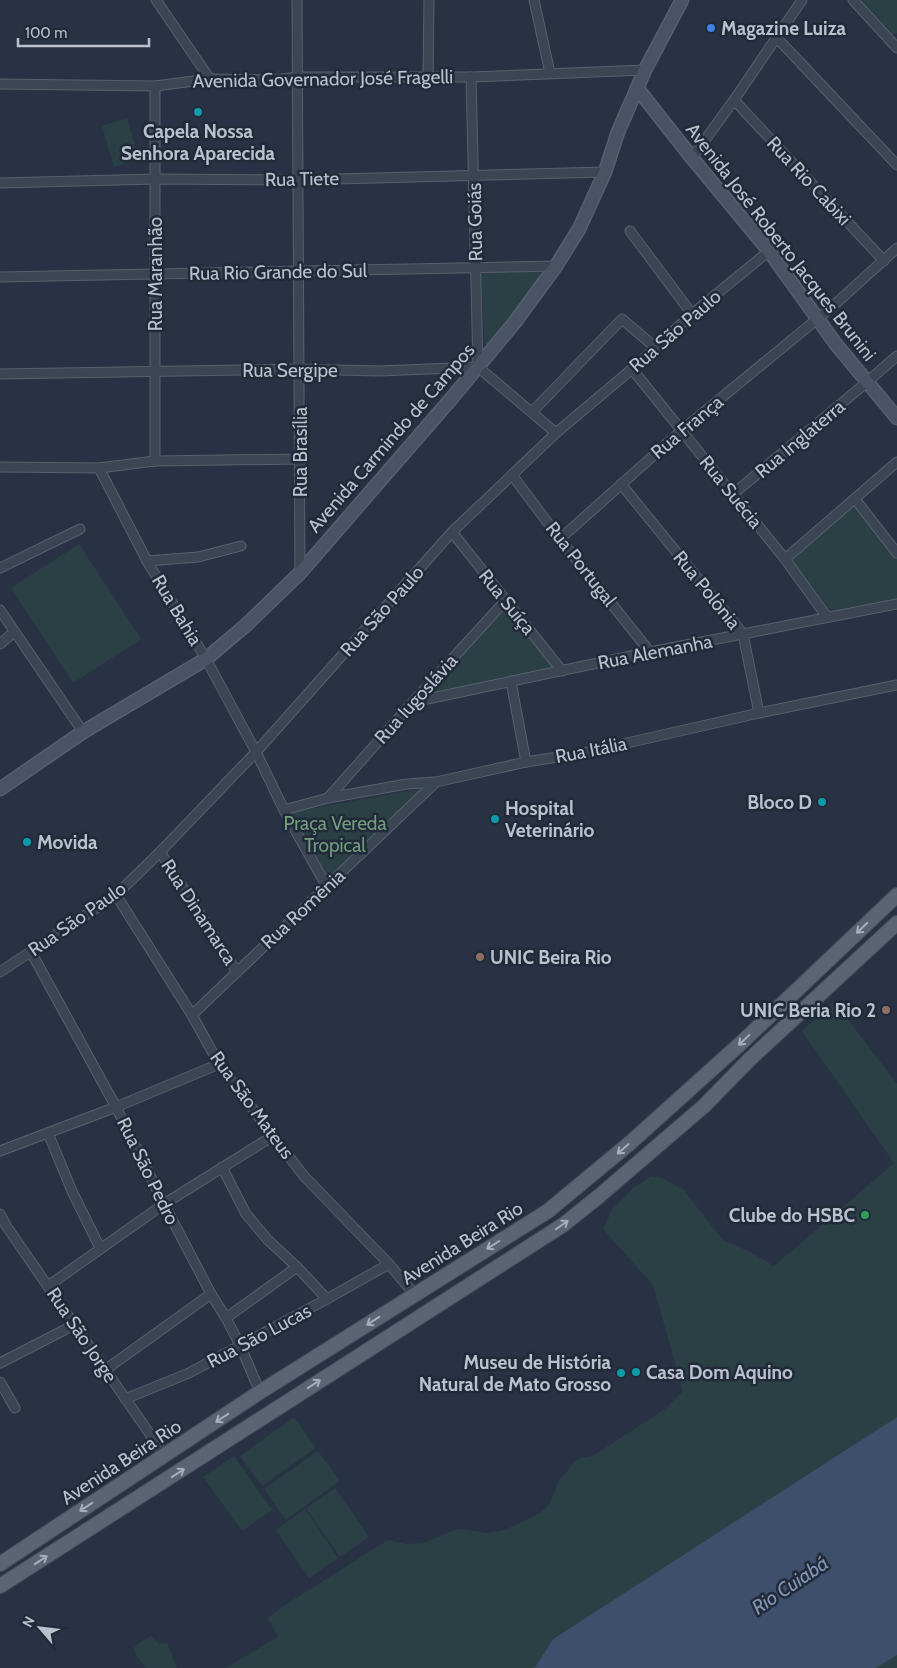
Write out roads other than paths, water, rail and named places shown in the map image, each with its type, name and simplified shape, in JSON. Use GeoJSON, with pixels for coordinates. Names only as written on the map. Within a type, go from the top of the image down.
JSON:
{"type":"FeatureCollection","features":[{"type":"Feature","properties":{"kind":"main road","name":"Avenida Carmindo de Campos"},"geometry":{"type":"LineString","coordinates":[[0,789],[83,732],[206,659],[245,626],[300,573],[478,367],[515,322],[556,266],[579,229],[605,172],[618,132],[645,70],[682,0]]}},
{"type":"Feature","properties":{"kind":"main road","name":"Avenida José Roberto Jacques Brunini"},"geometry":{"type":"LineString","coordinates":[[637,88],[768,251],[835,343],[897,418]]}},
{"type":"Feature","properties":{"kind":"main road","name":"Avenida Beira Rio"},"geometry":{"type":"LineString","coordinates":[[0,1564],[257,1395],[548,1211],[694,1086],[897,894]]}},
{"type":"Feature","properties":{"kind":"main road","name":"Avenida Beira Rio"},"geometry":{"type":"LineString","coordinates":[[0,1586],[260,1420],[376,1343],[563,1225],[704,1106],[750,1059],[897,923]]}},
{"type":"Feature","properties":{"kind":"main road"},"geometry":{"type":"LineString","coordinates":[[694,1086],[693,1099],[699,1105],[704,1106]]}},
{"type":"Feature","properties":{"kind":"main road"},"geometry":{"type":"LineString","coordinates":[[675,1102],[683,1105],[685,1109],[684,1122]]}},
{"type":"Feature","properties":{"kind":"main road"},"geometry":{"type":"LineString","coordinates":[[376,1343],[386,1332],[406,1318],[412,1311],[415,1304],[414,1294]]}},
{"type":"Feature","properties":{"kind":"main road"},"geometry":{"type":"LineString","coordinates":[[257,1395],[253,1407],[254,1416],[260,1420]]}},
{"type":"Feature","properties":{"kind":"street"},"geometry":{"type":"LineString","coordinates":[[156,0],[210,79]]}},
{"type":"Feature","properties":{"kind":"street","name":"Rua Brasília"},"geometry":{"type":"LineString","coordinates":[[297,0],[300,573]]}},
{"type":"Feature","properties":{"kind":"street"},"geometry":{"type":"LineString","coordinates":[[428,77],[429,0]]}},
{"type":"Feature","properties":{"kind":"street"},"geometry":{"type":"LineString","coordinates":[[534,0],[550,73]]}},
{"type":"Feature","properties":{"kind":"street"},"geometry":{"type":"LineString","coordinates":[[692,158],[802,0]]}},
{"type":"Feature","properties":{"kind":"street"},"geometry":{"type":"LineString","coordinates":[[852,0],[895,42]]}},
{"type":"Feature","properties":{"kind":"street"},"geometry":{"type":"LineString","coordinates":[[776,37],[897,165]]}},
{"type":"Feature","properties":{"kind":"street","name":"Avenida Governador José Fragelli"},"geometry":{"type":"LineString","coordinates":[[0,84],[156,86],[210,79],[471,77],[645,70]]}},
{"type":"Feature","properties":{"kind":"street","name":"Rua Goiás"},"geometry":{"type":"LineString","coordinates":[[471,77],[478,367]]}},
{"type":"Feature","properties":{"kind":"street","name":"Rua Maranhão"},"geometry":{"type":"LineString","coordinates":[[155,461],[156,86]]}},
{"type":"Feature","properties":{"kind":"street","name":"Rua Rio Cabixi"},"geometry":{"type":"LineString","coordinates":[[734,100],[884,261]]}},
{"type":"Feature","properties":{"kind":"street","name":"Rua Tiete"},"geometry":{"type":"LineString","coordinates":[[0,183],[156,179],[298,180],[605,172]]}},
{"type":"Feature","properties":{"kind":"street"},"geometry":{"type":"LineString","coordinates":[[630,231],[692,314]]}},
{"type":"Feature","properties":{"kind":"street","name":"Rua França"},"geometry":{"type":"LineString","coordinates":[[560,539],[681,431],[818,319],[897,248]]}},
{"type":"Feature","properties":{"kind":"street","name":"Rua São Paulo"},"geometry":{"type":"LineString","coordinates":[[0,972],[116,895],[256,752],[452,532],[556,433],[632,370],[692,314],[768,251]]}},
{"type":"Feature","properties":{"kind":"street","name":"Rua Rio Grande do Sul"},"geometry":{"type":"LineString","coordinates":[[0,277],[556,266]]}},
{"type":"Feature","properties":{"kind":"street"},"geometry":{"type":"LineString","coordinates":[[532,412],[622,319],[656,348]]}},
{"type":"Feature","properties":{"kind":"street","name":"Rua Inglaterra"},"geometry":{"type":"LineString","coordinates":[[732,495],[897,356]]}},
{"type":"Feature","properties":{"kind":"street"},"geometry":{"type":"LineString","coordinates":[[478,367],[556,433]]}},
{"type":"Feature","properties":{"kind":"street","name":"Rua Sergipe"},"geometry":{"type":"LineString","coordinates":[[0,374],[299,369],[379,371],[478,367]]}},
{"type":"Feature","properties":{"kind":"street","name":"Rua Suécia"},"geometry":{"type":"LineString","coordinates":[[632,370],[785,558],[827,617]]}},
{"type":"Feature","properties":{"kind":"street"},"geometry":{"type":"LineString","coordinates":[[0,467],[99,468],[155,461],[300,459]]}},
{"type":"Feature","properties":{"kind":"street"},"geometry":{"type":"LineString","coordinates":[[785,558],[897,462]]}},
{"type":"Feature","properties":{"kind":"street","name":"Rua Bahia"},"geometry":{"type":"LineString","coordinates":[[99,468],[147,560],[206,659],[256,752],[284,810],[327,887]]}},
{"type":"Feature","properties":{"kind":"street","name":"Rua Portugal"},"geometry":{"type":"LineString","coordinates":[[512,475],[650,652]]}},
{"type":"Feature","properties":{"kind":"street","name":"Rua Polônia"},"geometry":{"type":"LineString","coordinates":[[621,484],[743,634],[758,713]]}},
{"type":"Feature","properties":{"kind":"street"},"geometry":{"type":"LineString","coordinates":[[854,499],[897,552]]}},
{"type":"Feature","properties":{"kind":"street"},"geometry":{"type":"LineString","coordinates":[[0,568],[80,529]]}},
{"type":"Feature","properties":{"kind":"street","name":"Rua Suíça"},"geometry":{"type":"LineString","coordinates":[[452,532],[562,671]]}},
{"type":"Feature","properties":{"kind":"street"},"geometry":{"type":"LineString","coordinates":[[147,560],[198,557],[241,546]]}},
{"type":"Feature","properties":{"kind":"street","name":"Rua Iugoslávia"},"geometry":{"type":"LineString","coordinates":[[328,798],[506,600]]}},
{"type":"Feature","properties":{"kind":"street","name":"Rua Alemanha"},"geometry":{"type":"LineString","coordinates":[[413,702],[650,652],[897,604]]}},
{"type":"Feature","properties":{"kind":"street"},"geometry":{"type":"LineString","coordinates":[[0,610],[83,732]]}},
{"type":"Feature","properties":{"kind":"street"},"geometry":{"type":"LineString","coordinates":[[0,644],[14,632]]}},
{"type":"Feature","properties":{"kind":"street"},"geometry":{"type":"LineString","coordinates":[[511,682],[526,762]]}},
{"type":"Feature","properties":{"kind":"street","name":"Rua Itália"},"geometry":{"type":"LineString","coordinates":[[284,810],[328,798],[407,784],[436,782],[526,762],[583,753],[758,713],[897,685]]}},
{"type":"Feature","properties":{"kind":"street","name":"Rua Romênia"},"geometry":{"type":"LineString","coordinates":[[192,1015],[436,782]]}},
{"type":"Feature","properties":{"kind":"street","name":"Rua Dinamarca"},"geometry":{"type":"LineString","coordinates":[[160,852],[237,972]]}},
{"type":"Feature","properties":{"kind":"street","name":"Rua São Mateus"},"geometry":{"type":"LineString","coordinates":[[116,895],[192,1015],[219,1064],[304,1176],[389,1264],[414,1294]]}},
{"type":"Feature","properties":{"kind":"street","name":"Rua São Pedro"},"geometry":{"type":"LineString","coordinates":[[31,952],[116,1107],[164,1204],[211,1294],[226,1318],[240,1346],[257,1395]]}},
{"type":"Feature","properties":{"kind":"street"},"geometry":{"type":"LineString","coordinates":[[0,1151],[116,1107],[219,1064]]}},
{"type":"Feature","properties":{"kind":"street"},"geometry":{"type":"LineString","coordinates":[[48,1133],[72,1192],[100,1248]]}},
{"type":"Feature","properties":{"kind":"street"},"geometry":{"type":"LineString","coordinates":[[48,1286],[164,1204],[273,1136]]}},
{"type":"Feature","properties":{"kind":"street"},"geometry":{"type":"LineString","coordinates":[[222,1167],[246,1214],[268,1240],[297,1266],[327,1300]]}},
{"type":"Feature","properties":{"kind":"street","name":"Rua São Jorge"},"geometry":{"type":"LineString","coordinates":[[0,1214],[165,1456]]}},
{"type":"Feature","properties":{"kind":"street","name":"Rua São Lucas"},"geometry":{"type":"LineString","coordinates":[[126,1399],[189,1373],[327,1300],[389,1264]]}},
{"type":"Feature","properties":{"kind":"street"},"geometry":{"type":"LineString","coordinates":[[226,1318],[297,1266]]}},
{"type":"Feature","properties":{"kind":"street"},"geometry":{"type":"LineString","coordinates":[[105,1370],[211,1294]]}},
{"type":"Feature","properties":{"kind":"street"},"geometry":{"type":"LineString","coordinates":[[0,1364],[74,1325]]}},
{"type":"Feature","properties":{"kind":"street"},"geometry":{"type":"LineString","coordinates":[[0,1382],[15,1408]]}},
{"type":"Feature","properties":{"kind":"water","name":"Rio Cuiabá"},"geometry":{"type":"Polygon","coordinates":[[[897,1417],[897,1655],[876,1668],[533,1668],[553,1639],[897,1417]]]}},
{"type":"Feature","properties":{"kind":"place","name":"Magazine Luiza"},"geometry":{"type":"Point","coordinates":[711,28]}},
{"type":"Feature","properties":{"kind":"place","name":"Capela Nossa Senhora Aparecida"},"geometry":{"type":"Point","coordinates":[198,112]}},
{"type":"Feature","properties":{"kind":"place","name":"Bloco D"},"geometry":{"type":"Point","coordinates":[822,802]}},
{"type":"Feature","properties":{"kind":"place","name":"Hospital Veterinário"},"geometry":{"type":"Point","coordinates":[495,819]}},
{"type":"Feature","properties":{"kind":"place","name":"Movida"},"geometry":{"type":"Point","coordinates":[27,842]}},
{"type":"Feature","properties":{"kind":"place","name":"UNIC Beira Rio"},"geometry":{"type":"Point","coordinates":[480,957]}},
{"type":"Feature","properties":{"kind":"place","name":"UNIC Beria Rio 2"},"geometry":{"type":"Point","coordinates":[886,1010]}},
{"type":"Feature","properties":{"kind":"place","name":"Clube do HSBC"},"geometry":{"type":"Point","coordinates":[865,1215]}},
{"type":"Feature","properties":{"kind":"place","name":"Casa Dom Aquino"},"geometry":{"type":"Point","coordinates":[636,1372]}},
{"type":"Feature","properties":{"kind":"place","name":"Museu de História Natural de Mato Grosso"},"geometry":{"type":"Point","coordinates":[621,1373]}},
{"type":"Feature","properties":{"kind":"park label","name":"Praça Vereda Tropical"},"geometry":{"type":"Point","coordinates":[335,834]}}]}
